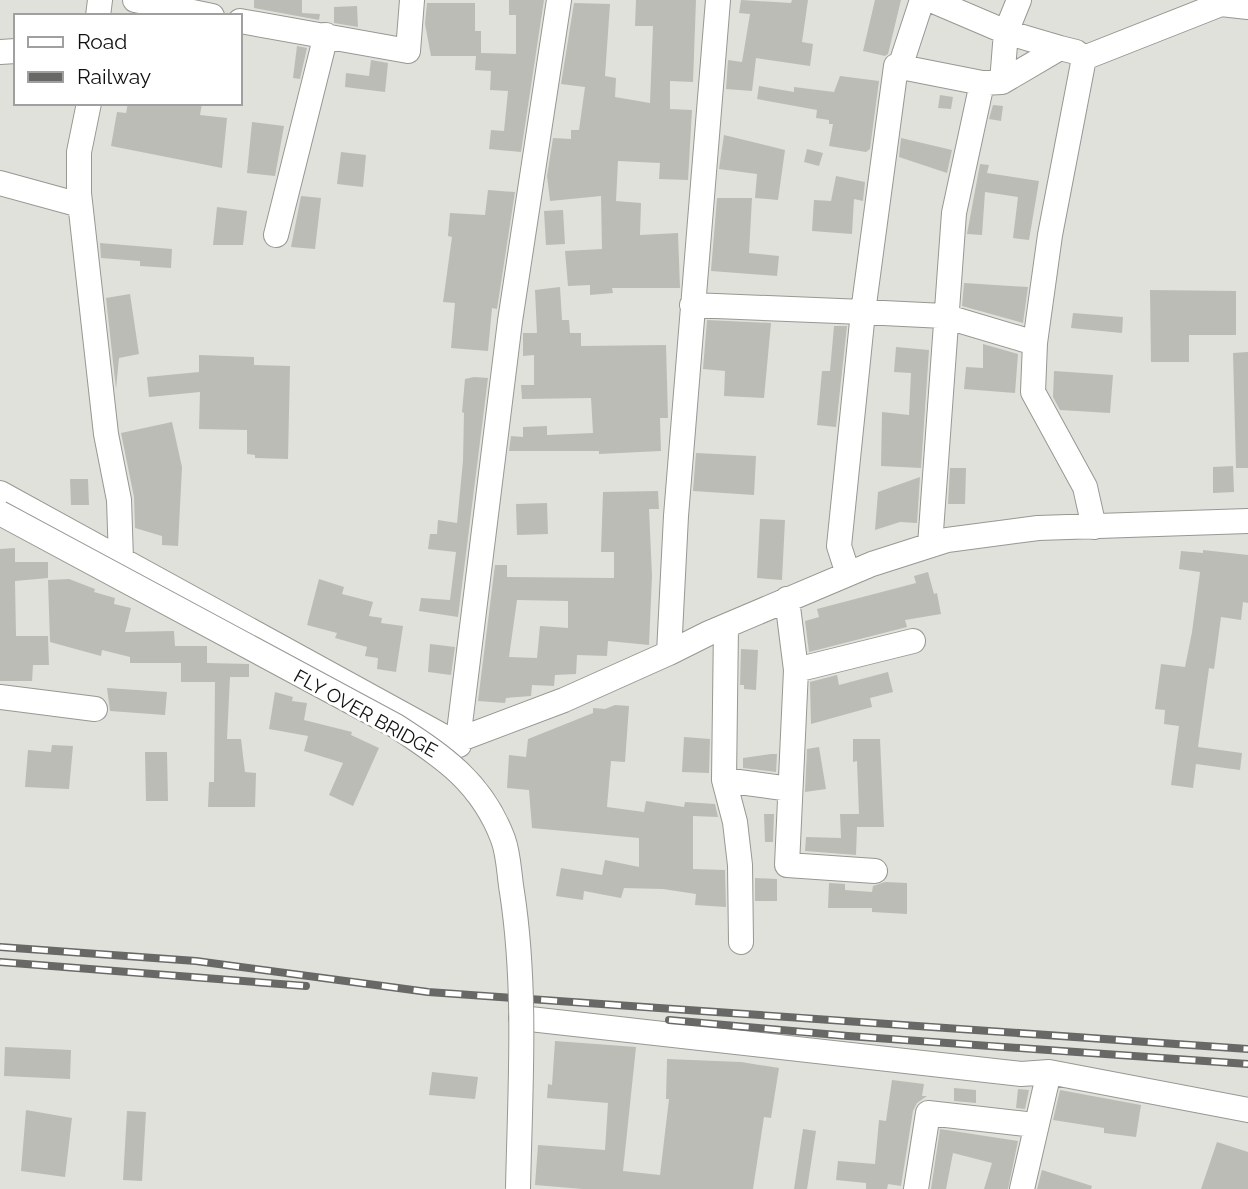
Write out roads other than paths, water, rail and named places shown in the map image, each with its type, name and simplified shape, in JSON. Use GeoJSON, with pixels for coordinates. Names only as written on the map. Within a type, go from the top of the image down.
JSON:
{"type":"FeatureCollection","features":[{"type":"Feature","properties":{"kind":"street"},"geometry":{"type":"LineString","coordinates":[[135,0],[202,14]]}},
{"type":"Feature","properties":{"kind":"street"},"geometry":{"type":"LineString","coordinates":[[242,21],[408,51],[412,0]]}},
{"type":"Feature","properties":{"kind":"street"},"geometry":{"type":"LineString","coordinates":[[0,493],[459,746],[510,321],[559,0]]}},
{"type":"Feature","properties":{"kind":"street"},"geometry":{"type":"LineString","coordinates":[[669,653],[692,305],[718,0]]}},
{"type":"Feature","properties":{"kind":"street"},"geometry":{"type":"LineString","coordinates":[[896,66],[901,64],[922,0]]}},
{"type":"Feature","properties":{"kind":"street"},"geometry":{"type":"LineString","coordinates":[[931,0],[1006,32],[1076,52],[1084,58]]}},
{"type":"Feature","properties":{"kind":"street"},"geometry":{"type":"LineString","coordinates":[[930,545],[944,316],[954,213],[1006,32],[1019,0]]}},
{"type":"Feature","properties":{"kind":"street"},"geometry":{"type":"LineString","coordinates":[[1084,58],[1220,4],[1248,7]]}},
{"type":"Feature","properties":{"kind":"street"},"geometry":{"type":"LineString","coordinates":[[276,235],[326,35]]}},
{"type":"Feature","properties":{"kind":"street"},"geometry":{"type":"LineString","coordinates":[[896,66],[992,82],[1060,48]]}},
{"type":"Feature","properties":{"kind":"street"},"geometry":{"type":"LineString","coordinates":[[1084,58],[1050,235],[1035,343],[1033,392],[1085,487],[1094,527]]}},
{"type":"Feature","properties":{"kind":"street"},"geometry":{"type":"LineString","coordinates":[[848,574],[839,546],[863,312],[896,66]]}},
{"type":"Feature","properties":{"kind":"street"},"geometry":{"type":"LineString","coordinates":[[89,105],[79,152],[80,205],[106,434],[119,500],[121,559]]}},
{"type":"Feature","properties":{"kind":"street"},"geometry":{"type":"LineString","coordinates":[[0,183],[80,205]]}},
{"type":"Feature","properties":{"kind":"street"},"geometry":{"type":"LineString","coordinates":[[692,305],[944,316],[1035,343]]}},
{"type":"Feature","properties":{"kind":"street","name":"FLY OVER BRIDGE"},"geometry":{"type":"LineString","coordinates":[[0,513],[396,726],[445,757],[478,794],[504,841],[515,913],[521,1018],[519,1189]]}},
{"type":"Feature","properties":{"kind":"street"},"geometry":{"type":"LineString","coordinates":[[458,740],[564,700],[848,574],[947,540],[1038,528],[1248,521]]}},
{"type":"Feature","properties":{"kind":"street"},"geometry":{"type":"LineString","coordinates":[[787,599],[796,670],[787,865],[874,871]]}},
{"type":"Feature","properties":{"kind":"street"},"geometry":{"type":"LineString","coordinates":[[726,626],[723,780],[735,822],[739,854],[741,942]]}},
{"type":"Feature","properties":{"kind":"street"},"geometry":{"type":"LineString","coordinates":[[796,670],[913,641]]}},
{"type":"Feature","properties":{"kind":"street"},"geometry":{"type":"LineString","coordinates":[[0,697],[95,709]]}},
{"type":"Feature","properties":{"kind":"street"},"geometry":{"type":"LineString","coordinates":[[723,780],[790,789]]}},
{"type":"Feature","properties":{"kind":"street"},"geometry":{"type":"LineString","coordinates":[[521,1018],[1007,1072],[1049,1072],[1248,1110]]}},
{"type":"Feature","properties":{"kind":"street"},"geometry":{"type":"LineString","coordinates":[[1022,1189],[1049,1072]]}},
{"type":"Feature","properties":{"kind":"street"},"geometry":{"type":"LineString","coordinates":[[916,1189],[928,1113],[1035,1125]]}},
{"type":"Feature","properties":{"kind":"railway"},"geometry":{"type":"LineString","coordinates":[[0,947],[196,961],[428,992],[1248,1049]]}},
{"type":"Feature","properties":{"kind":"railway"},"geometry":{"type":"LineString","coordinates":[[0,962],[306,986]]}},
{"type":"Feature","properties":{"kind":"railway"},"geometry":{"type":"LineString","coordinates":[[669,1020],[848,1036],[1248,1064]]}}]}
